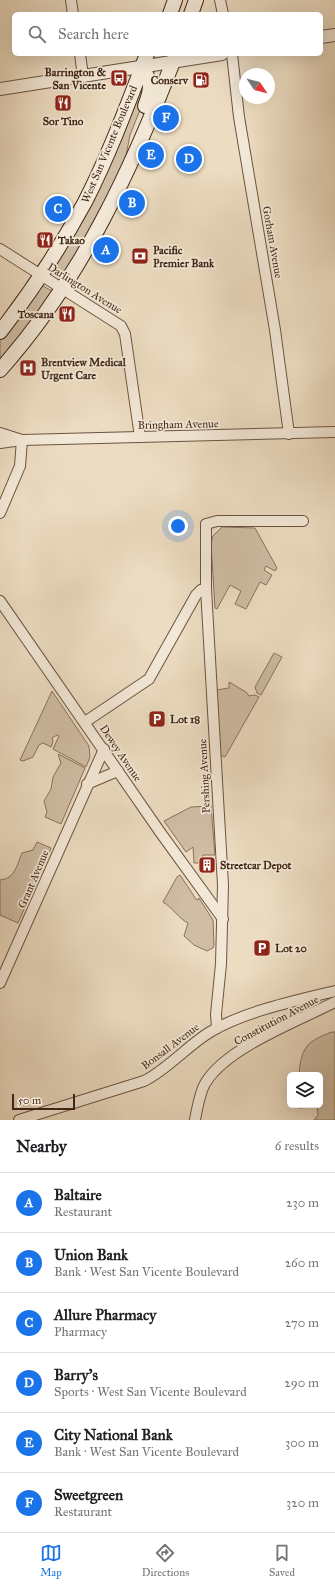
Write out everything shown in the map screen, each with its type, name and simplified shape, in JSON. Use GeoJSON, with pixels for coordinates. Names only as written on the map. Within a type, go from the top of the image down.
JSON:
{"type":"FeatureCollection","features":[{"type":"Feature","properties":{"kind":"main road"},"geometry":{"type":"LineString","coordinates":[[163,12],[167,0]]}},
{"type":"Feature","properties":{"kind":"main road"},"geometry":{"type":"LineString","coordinates":[[171,12],[175,0]]}},
{"type":"Feature","properties":{"kind":"main road"},"geometry":{"type":"LineString","coordinates":[[192,12],[196,0]]}},
{"type":"Feature","properties":{"kind":"main road"},"geometry":{"type":"LineString","coordinates":[[0,370],[33,330],[64,288],[105,217],[131,161],[171,57]]}},
{"type":"Feature","properties":{"kind":"main road"},"geometry":{"type":"LineString","coordinates":[[131,161],[135,132],[150,92],[150,81],[144,60]]}},
{"type":"Feature","properties":{"kind":"main road","name":"West San Vicente Boulevard"},"geometry":{"type":"LineString","coordinates":[[0,332],[41,275],[85,201],[103,162],[144,60]]}},
{"type":"Feature","properties":{"kind":"street"},"geometry":{"type":"LineString","coordinates":[[71,0],[73,12]]}},
{"type":"Feature","properties":{"kind":"street"},"geometry":{"type":"LineString","coordinates":[[220,0],[223,12]]}},
{"type":"Feature","properties":{"kind":"street"},"geometry":{"type":"LineString","coordinates":[[323,37],[335,35]]}},
{"type":"Feature","properties":{"kind":"street"},"geometry":{"type":"LineString","coordinates":[[80,56],[83,76]]}},
{"type":"Feature","properties":{"kind":"street"},"geometry":{"type":"LineString","coordinates":[[0,89],[83,76],[144,60],[188,56]]}},
{"type":"Feature","properties":{"kind":"street","name":"Gorham Avenue"},"geometry":{"type":"LineString","coordinates":[[232,56],[239,117],[274,322],[290,434]]}},
{"type":"Feature","properties":{"kind":"street","name":"Darlington Avenue"},"geometry":{"type":"LineString","coordinates":[[0,249],[64,288],[121,326],[125,334],[140,437]]}},
{"type":"Feature","properties":{"kind":"street","name":"Bringham Avenue"},"geometry":{"type":"LineString","coordinates":[[0,443],[22,440],[335,432]]}},
{"type":"Feature","properties":{"kind":"street","name":"Bringham Avenue"},"geometry":{"type":"LineString","coordinates":[[0,433],[22,440]]}},
{"type":"Feature","properties":{"kind":"street"},"geometry":{"type":"LineString","coordinates":[[0,513],[20,466],[22,440]]}},
{"type":"Feature","properties":{"kind":"street","name":"Pershing Avenue"},"geometry":{"type":"LineString","coordinates":[[217,1028],[216,1014],[221,964],[223,885],[206,589],[206,524],[221,521],[303,522]]}},
{"type":"Feature","properties":{"kind":"street"},"geometry":{"type":"LineString","coordinates":[[85,722],[149,679],[196,595],[201,590],[206,589]]}},
{"type":"Feature","properties":{"kind":"street","name":"Dewey Avenue"},"geometry":{"type":"LineString","coordinates":[[0,601],[222,919]]}},
{"type":"Feature","properties":{"kind":"street","name":"Grant Avenue"},"geometry":{"type":"LineString","coordinates":[[0,983],[87,784],[104,749]]}},
{"type":"Feature","properties":{"kind":"street"},"geometry":{"type":"LineString","coordinates":[[87,784],[118,771]]}},
{"type":"Feature","properties":{"kind":"street","name":"Bonsall Avenue"},"geometry":{"type":"LineString","coordinates":[[20,1120],[144,1081],[154,1076],[189,1047],[217,1028],[244,1016],[335,991]]}},
{"type":"Feature","properties":{"kind":"street","name":"Constitution Avenue"},"geometry":{"type":"LineString","coordinates":[[192,1119],[204,1083],[226,1060],[272,1032],[335,1002]]}},
{"type":"Feature","properties":{"kind":"shaded area"},"geometry":{"type":"Polygon","coordinates":[[[141,81],[146,95],[130,135],[125,161],[109,197],[63,278],[51,270],[141,81]]]}},
{"type":"Feature","properties":{"kind":"shaded area"},"geometry":{"type":"Polygon","coordinates":[[[40,286],[52,291],[52,294],[0,362],[0,340],[40,286]]]}},
{"type":"Feature","properties":{"kind":"shaded area"},"geometry":{"type":"Polygon","coordinates":[[[222,527],[255,528],[277,568],[275,571],[266,566],[264,570],[272,575],[266,585],[260,582],[246,609],[235,604],[241,591],[230,585],[217,609],[215,608],[211,544],[213,536],[222,527]]]}},
{"type":"Feature","properties":{"kind":"shaded area"},"geometry":{"type":"Polygon","coordinates":[[[274,653],[282,657],[261,695],[257,693],[255,687],[274,653]]]}},
{"type":"Feature","properties":{"kind":"shaded area"},"geometry":{"type":"Polygon","coordinates":[[[229,682],[246,692],[249,696],[255,695],[259,697],[225,757],[220,755],[217,690],[229,688],[229,682]]]}},
{"type":"Feature","properties":{"kind":"shaded area"},"geometry":{"type":"Polygon","coordinates":[[[52,691],[89,746],[90,757],[86,767],[53,749],[59,736],[57,735],[52,738],[53,742],[51,747],[43,743],[39,745],[33,757],[23,761],[20,760],[52,691]]]}},
{"type":"Feature","properties":{"kind":"shaded area"},"geometry":{"type":"Polygon","coordinates":[[[58,754],[85,768],[61,824],[45,817],[47,812],[44,801],[51,789],[53,777],[61,763],[58,754]]]}},
{"type":"Feature","properties":{"kind":"shaded area"},"geometry":{"type":"Polygon","coordinates":[[[211,806],[215,855],[203,855],[202,863],[194,863],[193,847],[186,852],[164,821],[191,807],[211,806]]]}},
{"type":"Feature","properties":{"kind":"shaded area"},"geometry":{"type":"Polygon","coordinates":[[[37,842],[51,848],[18,923],[0,915],[0,880],[9,877],[15,871],[22,853],[33,850],[37,842]]]}},
{"type":"Feature","properties":{"kind":"shaded area"},"geometry":{"type":"Polygon","coordinates":[[[180,875],[196,899],[198,900],[199,898],[213,920],[214,945],[213,948],[207,951],[194,945],[184,936],[188,923],[163,902],[177,877],[180,875]]]}},
{"type":"Feature","properties":{"kind":"shaded area"},"geometry":{"type":"Polygon","coordinates":[[[335,1032],[335,1120],[314,1120],[318,1115],[317,1108],[323,1108],[323,1072],[299,1072],[301,1059],[306,1047],[323,1035],[335,1032]]]}},
{"type":"Feature","properties":{"kind":"place","name":"Barrington & San Vicente"},"geometry":{"type":"Point","coordinates":[119,78]}},
{"type":"Feature","properties":{"kind":"place","name":"Conserv"},"geometry":{"type":"Point","coordinates":[201,80]}},
{"type":"Feature","properties":{"kind":"place","name":"Sor Tino"},"geometry":{"type":"Point","coordinates":[63,103]}},
{"type":"Feature","properties":{"kind":"place","name":"Sweetgreen"},"geometry":{"type":"Point","coordinates":[166,118]}},
{"type":"Feature","properties":{"kind":"place","name":"City National Bank"},"geometry":{"type":"Point","coordinates":[151,155]}},
{"type":"Feature","properties":{"kind":"place","name":"Barry's"},"geometry":{"type":"Point","coordinates":[189,159]}},
{"type":"Feature","properties":{"kind":"place","name":"Union Bank"},"geometry":{"type":"Point","coordinates":[132,203]}},
{"type":"Feature","properties":{"kind":"place","name":"Allure Pharmacy"},"geometry":{"type":"Point","coordinates":[58,209]}},
{"type":"Feature","properties":{"kind":"place","name":"Takao"},"geometry":{"type":"Point","coordinates":[45,240]}},
{"type":"Feature","properties":{"kind":"place","name":"Baltaire"},"geometry":{"type":"Point","coordinates":[106,250]}},
{"type":"Feature","properties":{"kind":"place","name":"Pacific Premier Bank"},"geometry":{"type":"Point","coordinates":[140,256]}},
{"type":"Feature","properties":{"kind":"place","name":"Toscana"},"geometry":{"type":"Point","coordinates":[67,314]}},
{"type":"Feature","properties":{"kind":"place","name":"Brentview Medical Urgent Care"},"geometry":{"type":"Point","coordinates":[28,368]}},
{"type":"Feature","properties":{"kind":"place","name":"Lot 18"},"geometry":{"type":"Point","coordinates":[157,719]}},
{"type":"Feature","properties":{"kind":"place","name":"Streetcar Depot"},"geometry":{"type":"Point","coordinates":[207,865]}},
{"type":"Feature","properties":{"kind":"place","name":"Lot 20"},"geometry":{"type":"Point","coordinates":[262,948]}}]}
